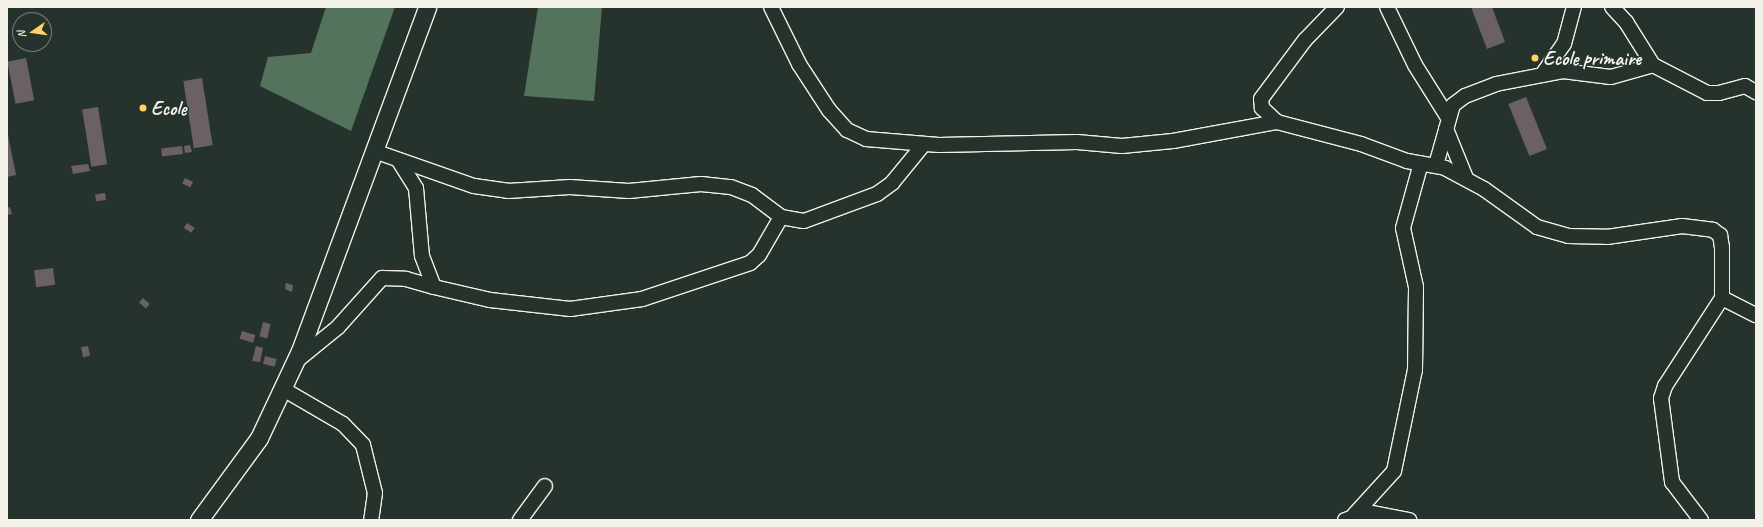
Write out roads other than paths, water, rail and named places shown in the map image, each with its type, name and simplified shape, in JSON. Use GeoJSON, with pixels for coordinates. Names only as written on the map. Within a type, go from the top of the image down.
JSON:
{"type":"FeatureCollection","features":[{"type":"Feature","properties":{"kind":"street"},"geometry":{"type":"LineString","coordinates":[[198,520],[259,438],[283,389],[295,362],[427,7]]}},
{"type":"Feature","properties":{"kind":"street"},"geometry":{"type":"LineString","coordinates":[[771,7],[799,64],[829,110],[848,130],[866,139],[924,144],[1077,142],[1122,146],[1173,141],[1277,122],[1301,126],[1421,163],[1436,165],[1466,178],[1537,227],[1568,236],[1607,237],[1682,226],[1713,230],[1720,235],[1722,247],[1722,298],[1665,386],[1661,398],[1672,482],[1701,520]]}},
{"type":"Feature","properties":{"kind":"street"},"geometry":{"type":"LineString","coordinates":[[1277,122],[1262,108],[1261,99],[1305,40],[1337,7]]}},
{"type":"Feature","properties":{"kind":"street"},"geometry":{"type":"LineString","coordinates":[[1387,7],[1446,123],[1466,178]]}},
{"type":"Feature","properties":{"kind":"street"},"geometry":{"type":"LineString","coordinates":[[1542,75],[1564,44],[1574,7]]}},
{"type":"Feature","properties":{"kind":"street"},"geometry":{"type":"LineString","coordinates":[[1612,7],[1626,22],[1653,65],[1707,93],[1719,94],[1744,86],[1756,92]]}},
{"type":"Feature","properties":{"kind":"street"},"geometry":{"type":"LineString","coordinates":[[1436,165],[1446,123],[1453,105],[1480,89],[1542,75],[1569,71],[1611,77],[1653,65]]}},
{"type":"Feature","properties":{"kind":"street"},"geometry":{"type":"LineString","coordinates":[[374,151],[474,186],[508,191],[570,187],[628,191],[701,184],[731,187],[752,195],[781,217],[804,221],[820,218],[877,194],[892,183],[924,144]]}},
{"type":"Feature","properties":{"kind":"street"},"geometry":{"type":"LineString","coordinates":[[399,161],[416,188],[422,256],[434,286]]}},
{"type":"Feature","properties":{"kind":"street"},"geometry":{"type":"LineString","coordinates":[[1349,518],[1394,471],[1415,370],[1416,287],[1403,228],[1421,163]]}},
{"type":"Feature","properties":{"kind":"street"},"geometry":{"type":"LineString","coordinates":[[295,362],[338,327],[382,278],[406,279],[490,300],[570,309],[611,305],[750,263],[759,256],[781,217]]}},
{"type":"Feature","properties":{"kind":"street"},"geometry":{"type":"LineString","coordinates":[[1722,298],[1756,315]]}},
{"type":"Feature","properties":{"kind":"street"},"geometry":{"type":"LineString","coordinates":[[283,389],[343,424],[364,445],[375,493],[371,520]]}},
{"type":"Feature","properties":{"kind":"street"},"geometry":{"type":"LineString","coordinates":[[520,520],[545,486]]}},
{"type":"Feature","properties":{"kind":"street"},"geometry":{"type":"LineString","coordinates":[[1349,518],[1383,512],[1409,520]]}},
{"type":"Feature","properties":{"kind":"place","name":"Ecole primaire"},"geometry":{"type":"Point","coordinates":[1535,58]}},
{"type":"Feature","properties":{"kind":"place","name":"Ecole"},"geometry":{"type":"Point","coordinates":[143,108]}}]}
